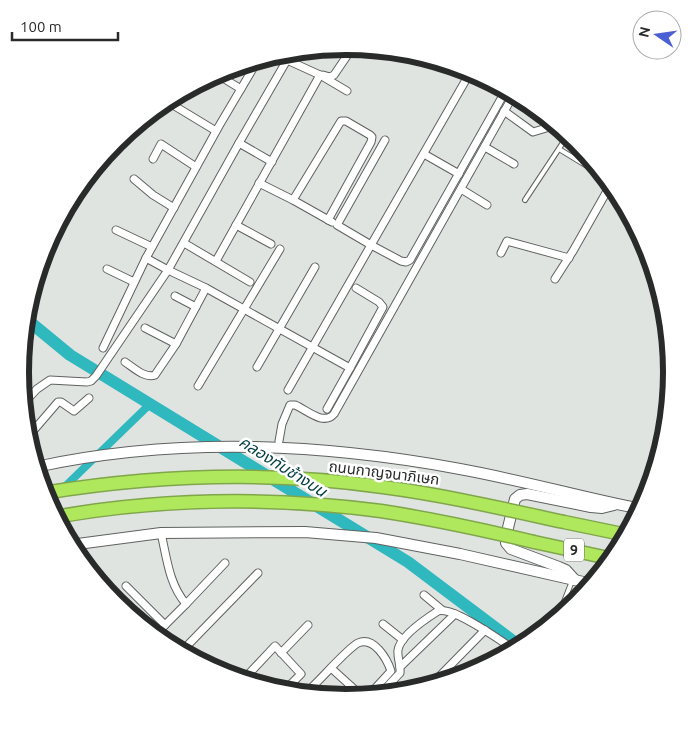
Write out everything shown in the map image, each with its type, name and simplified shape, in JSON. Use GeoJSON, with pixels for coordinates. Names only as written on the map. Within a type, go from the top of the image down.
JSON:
{"type":"FeatureCollection","features":[{"type":"Feature","properties":{"kind":"highway","name":"ถนนกาญจนาภิเษก"},"geometry":{"type":"LineString","coordinates":[[52,492],[191,478],[303,479],[392,488],[466,501],[620,533]]}},
{"type":"Feature","properties":{"kind":"highway","name":"9"},"geometry":{"type":"LineString","coordinates":[[62,515],[152,505],[209,502],[285,503],[389,512],[463,525],[605,556]]}},
{"type":"Feature","properties":{"kind":"main road"},"geometry":{"type":"LineString","coordinates":[[43,465],[68,460],[140,451],[262,447],[340,452],[462,469],[633,508]]}},
{"type":"Feature","properties":{"kind":"main road"},"geometry":{"type":"LineString","coordinates":[[574,580],[566,570],[511,549],[506,543],[506,536],[516,499],[520,495],[526,494],[591,507],[608,507],[616,504]]}},
{"type":"Feature","properties":{"kind":"main road"},"geometry":{"type":"LineString","coordinates":[[79,544],[161,533],[306,532],[376,538],[460,554],[585,582]]}},
{"type":"Feature","properties":{"kind":"street"},"geometry":{"type":"LineString","coordinates":[[320,75],[330,77],[334,75],[348,55]]}},
{"type":"Feature","properties":{"kind":"street"},"geometry":{"type":"LineString","coordinates":[[289,60],[320,75],[347,91]]}},
{"type":"Feature","properties":{"kind":"street"},"geometry":{"type":"LineString","coordinates":[[29,397],[50,380],[87,382],[96,376],[168,270],[286,61]]}},
{"type":"Feature","properties":{"kind":"street"},"geometry":{"type":"LineString","coordinates":[[102,348],[146,258],[252,69]]}},
{"type":"Feature","properties":{"kind":"street"},"geometry":{"type":"LineString","coordinates":[[216,261],[320,75]]}},
{"type":"Feature","properties":{"kind":"street"},"geometry":{"type":"LineString","coordinates":[[224,79],[241,89]]}},
{"type":"Feature","properties":{"kind":"street"},"geometry":{"type":"LineString","coordinates":[[288,390],[467,79]]}},
{"type":"Feature","properties":{"kind":"street"},"geometry":{"type":"LineString","coordinates":[[260,183],[294,200],[371,245],[406,262],[410,260],[502,97]]}},
{"type":"Feature","properties":{"kind":"street"},"geometry":{"type":"LineString","coordinates":[[279,441],[282,424],[290,405],[295,404],[324,419],[331,418],[334,414],[510,101]]}},
{"type":"Feature","properties":{"kind":"street"},"geometry":{"type":"LineString","coordinates":[[175,106],[216,131]]}},
{"type":"Feature","properties":{"kind":"street"},"geometry":{"type":"LineString","coordinates":[[504,111],[533,132],[547,128]]}},
{"type":"Feature","properties":{"kind":"street"},"geometry":{"type":"LineString","coordinates":[[294,200],[341,121],[346,121],[370,135],[372,137],[371,142],[328,220]]}},
{"type":"Feature","properties":{"kind":"street"},"geometry":{"type":"LineString","coordinates":[[337,225],[385,140]]}},
{"type":"Feature","properties":{"kind":"street"},"geometry":{"type":"LineString","coordinates":[[239,143],[272,162]]}},
{"type":"Feature","properties":{"kind":"street"},"geometry":{"type":"LineString","coordinates":[[153,159],[161,144],[196,168]]}},
{"type":"Feature","properties":{"kind":"street"},"geometry":{"type":"LineString","coordinates":[[485,147],[514,164]]}},
{"type":"Feature","properties":{"kind":"street"},"geometry":{"type":"LineString","coordinates":[[424,154],[459,174]]}},
{"type":"Feature","properties":{"kind":"street"},"geometry":{"type":"LineString","coordinates":[[134,179],[153,195],[174,208]]}},
{"type":"Feature","properties":{"kind":"street"},"geometry":{"type":"LineString","coordinates":[[461,189],[487,205]]}},
{"type":"Feature","properties":{"kind":"street"},"geometry":{"type":"LineString","coordinates":[[555,279],[607,191]]}},
{"type":"Feature","properties":{"kind":"street"},"geometry":{"type":"LineString","coordinates":[[236,225],[271,244]]}},
{"type":"Feature","properties":{"kind":"street"},"geometry":{"type":"LineString","coordinates":[[116,230],[152,247]]}},
{"type":"Feature","properties":{"kind":"street"},"geometry":{"type":"LineString","coordinates":[[501,253],[507,241],[569,258]]}},
{"type":"Feature","properties":{"kind":"street"},"geometry":{"type":"LineString","coordinates":[[184,243],[250,282]]}},
{"type":"Feature","properties":{"kind":"street"},"geometry":{"type":"LineString","coordinates":[[198,386],[280,249]]}},
{"type":"Feature","properties":{"kind":"street"},"geometry":{"type":"LineString","coordinates":[[146,258],[206,288],[278,330],[350,368]]}},
{"type":"Feature","properties":{"kind":"street"},"geometry":{"type":"LineString","coordinates":[[257,367],[315,267]]}},
{"type":"Feature","properties":{"kind":"street"},"geometry":{"type":"LineString","coordinates":[[107,269],[134,282]]}},
{"type":"Feature","properties":{"kind":"street"},"geometry":{"type":"LineString","coordinates":[[125,362],[146,376],[153,376],[176,344],[206,288]]}},
{"type":"Feature","properties":{"kind":"street"},"geometry":{"type":"LineString","coordinates":[[327,409],[382,307],[379,302],[356,288]]}},
{"type":"Feature","properties":{"kind":"street"},"geometry":{"type":"LineString","coordinates":[[175,296],[196,307]]}},
{"type":"Feature","properties":{"kind":"street"},"geometry":{"type":"LineString","coordinates":[[145,328],[176,344]]}},
{"type":"Feature","properties":{"kind":"street"},"geometry":{"type":"LineString","coordinates":[[34,430],[58,402],[74,411],[89,398]]}},
{"type":"Feature","properties":{"kind":"street"},"geometry":{"type":"LineString","coordinates":[[161,533],[170,578],[186,604]]}},
{"type":"Feature","properties":{"kind":"street"},"geometry":{"type":"LineString","coordinates":[[161,629],[225,563]]}},
{"type":"Feature","properties":{"kind":"street"},"geometry":{"type":"LineString","coordinates":[[186,647],[258,573]]}},
{"type":"Feature","properties":{"kind":"street"},"geometry":{"type":"LineString","coordinates":[[126,586],[165,625]]}},
{"type":"Feature","properties":{"kind":"street"},"geometry":{"type":"LineString","coordinates":[[424,595],[442,610],[455,614],[507,646]]}},
{"type":"Feature","properties":{"kind":"street"},"geometry":{"type":"LineString","coordinates":[[387,687],[398,676],[400,667],[398,652],[403,640],[433,614],[442,610]]}},
{"type":"Feature","properties":{"kind":"street"},"geometry":{"type":"LineString","coordinates":[[400,667],[455,614]]}},
{"type":"Feature","properties":{"kind":"street"},"geometry":{"type":"LineString","coordinates":[[281,653],[308,624]]}},
{"type":"Feature","properties":{"kind":"street"},"geometry":{"type":"LineString","coordinates":[[383,624],[403,640]]}},
{"type":"Feature","properties":{"kind":"street"},"geometry":{"type":"LineString","coordinates":[[440,675],[484,630]]}},
{"type":"Feature","properties":{"kind":"street"},"geometry":{"type":"LineString","coordinates":[[312,688],[358,643],[366,642],[381,650],[391,671],[375,688]]}},
{"type":"Feature","properties":{"kind":"street"},"geometry":{"type":"LineString","coordinates":[[248,674],[275,646],[301,674],[290,685]]}},
{"type":"Feature","properties":{"kind":"street"},"geometry":{"type":"LineString","coordinates":[[331,668],[355,690]]}},
{"type":"Feature","properties":{"kind":"lane"},"geometry":{"type":"LineString","coordinates":[[525,200],[564,142]]}},
{"type":"Feature","properties":{"kind":"lane"},"geometry":{"type":"LineString","coordinates":[[559,149],[588,167]]}},
{"type":"Feature","properties":{"kind":"lane"},"geometry":{"type":"LineString","coordinates":[[563,603],[574,580]]}},
{"type":"Feature","properties":{"kind":"waterway","name":"คลองทับช้างบน"},"geometry":{"type":"LineString","coordinates":[[32,324],[70,355],[408,562],[514,641]]}},
{"type":"Feature","properties":{"kind":"waterway"},"geometry":{"type":"LineString","coordinates":[[54,497],[150,404]]}}]}
